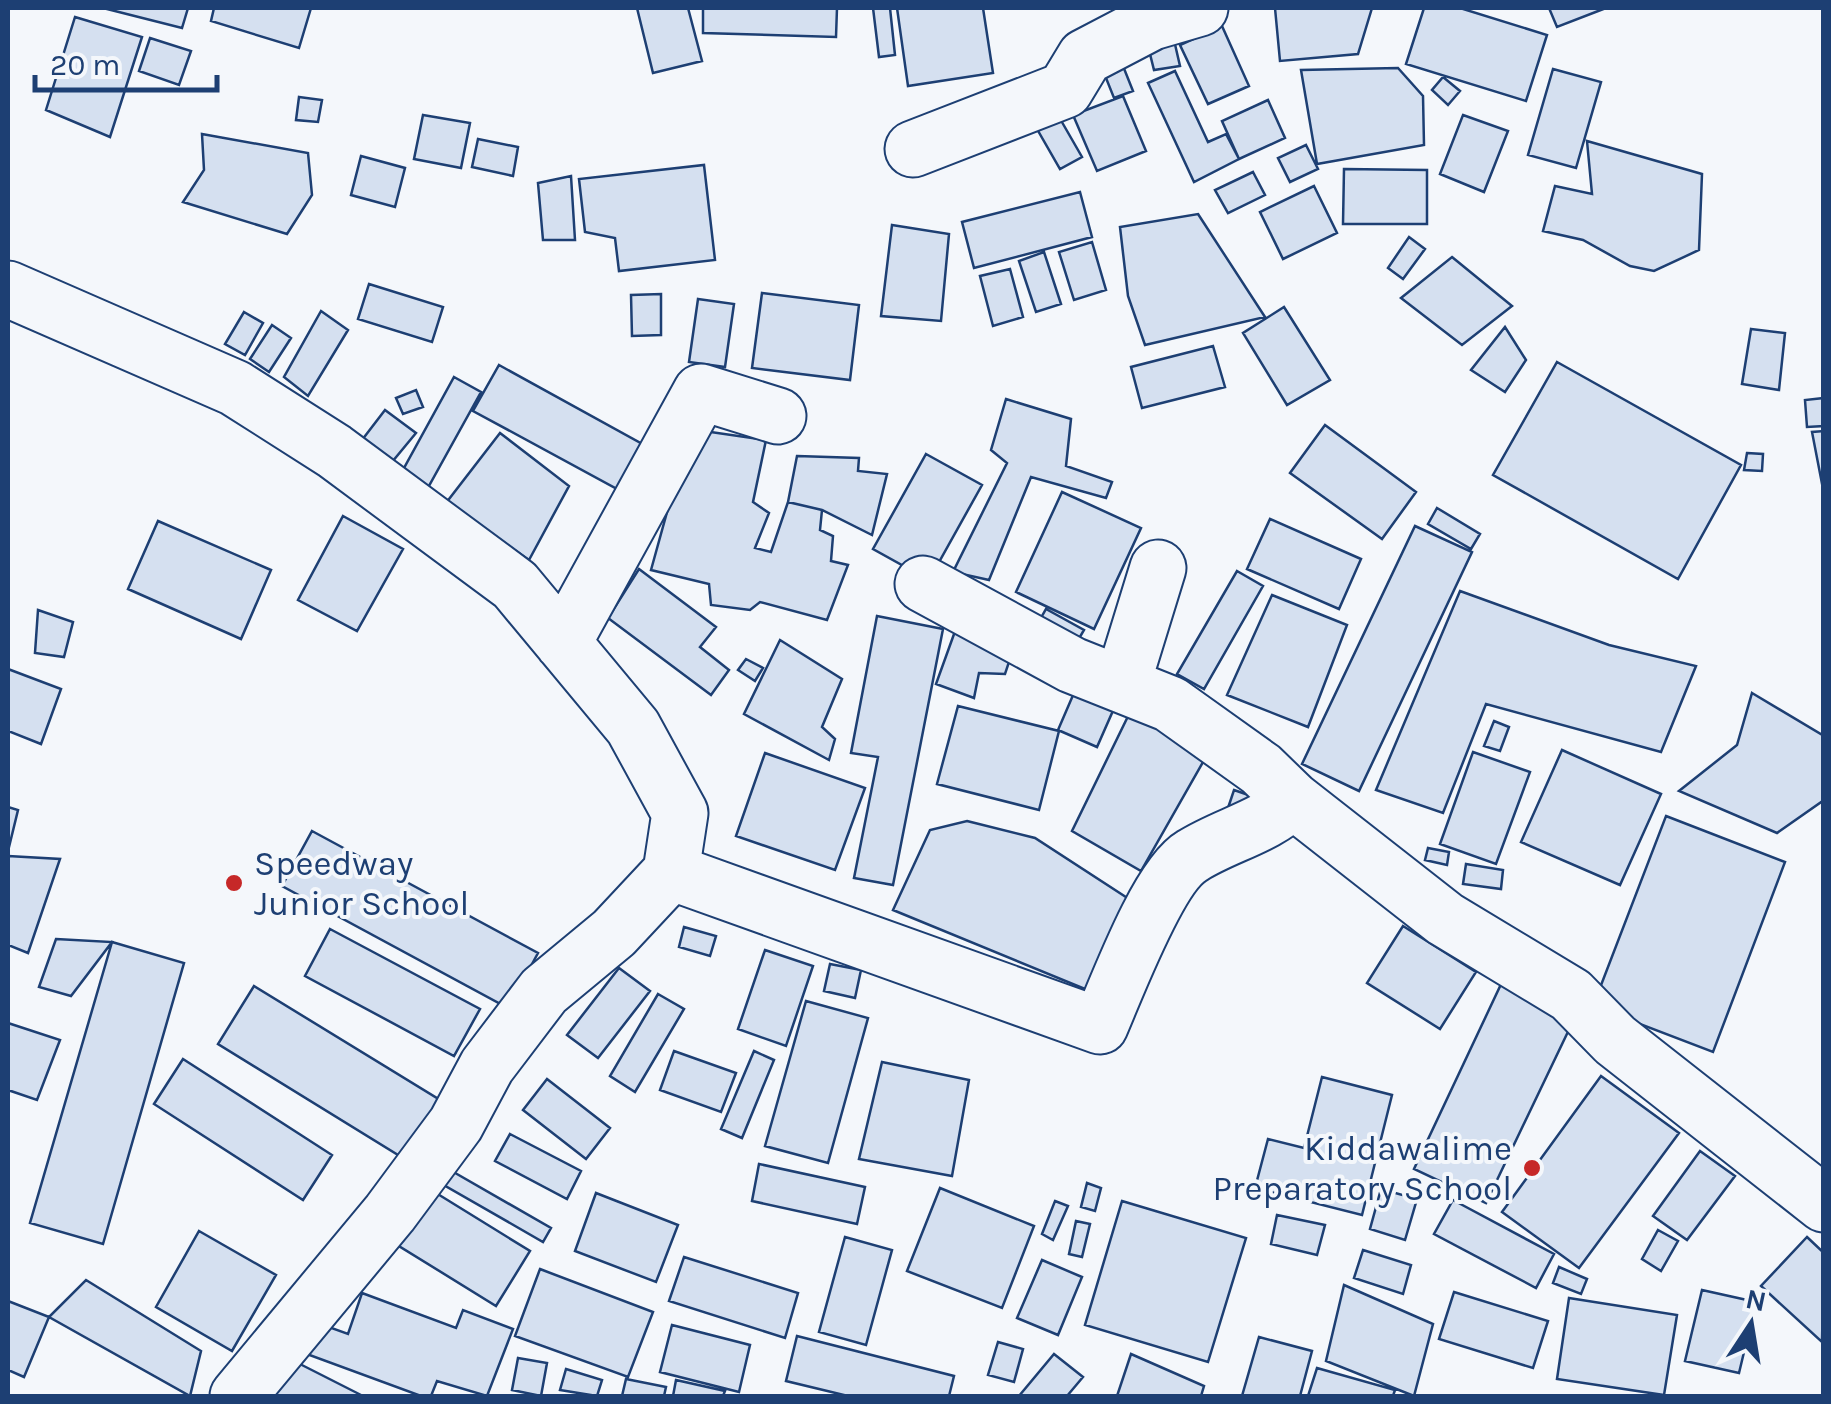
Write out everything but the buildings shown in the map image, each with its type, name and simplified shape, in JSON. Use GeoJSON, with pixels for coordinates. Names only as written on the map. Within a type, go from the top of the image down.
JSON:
{"type":"FeatureCollection","features":[{"type":"Feature","properties":{"kind":"street"},"geometry":{"type":"LineString","coordinates":[[914,148],[1065,90],[1085,57],[1152,22],[1200,8]]}},
{"type":"Feature","properties":{"kind":"street"},"geometry":{"type":"LineString","coordinates":[[8,289],[235,388],[334,451],[515,585],[634,727],[680,813],[671,872],[614,933],[544,991],[487,1066],[456,1124],[390,1213],[238,1396]]}},
{"type":"Feature","properties":{"kind":"street"},"geometry":{"type":"LineString","coordinates":[[564,644],[701,392],[778,416]]}},
{"type":"Feature","properties":{"kind":"street"},"geometry":{"type":"LineString","coordinates":[[1122,685],[1158,568]]}},
{"type":"Feature","properties":{"kind":"street"},"geometry":{"type":"LineString","coordinates":[[923,584],[1072,665],[1170,704],[1260,769],[1293,800],[1444,919],[1571,995],[1615,1040],[1824,1204]]}},
{"type":"Feature","properties":{"kind":"street"},"geometry":{"type":"LineString","coordinates":[[671,872],[1100,1026],[1144,924],[1187,858],[1278,816],[1293,800]]}},
{"type":"Feature","properties":{"kind":"place","name":"Speedway Junior School"},"geometry":{"type":"Point","coordinates":[234,883]}},
{"type":"Feature","properties":{"kind":"place","name":"Kiddawalime Preparatory School"},"geometry":{"type":"Point","coordinates":[1532,1168]}}]}
